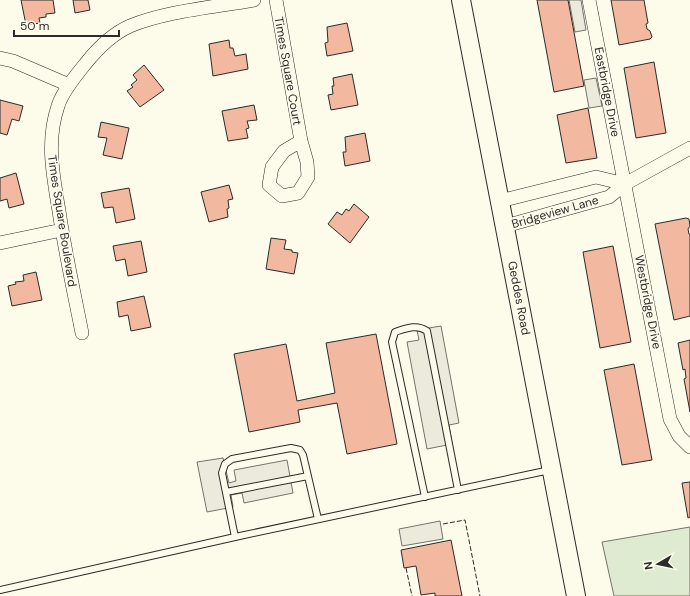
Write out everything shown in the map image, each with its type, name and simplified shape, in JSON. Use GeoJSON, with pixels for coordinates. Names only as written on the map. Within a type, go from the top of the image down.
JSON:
{"type":"FeatureCollection","features":[{"type":"Feature","properties":{"kind":"main road","name":"Geddes Road"},"geometry":{"type":"LineString","coordinates":[[461,0],[576,596]]}},
{"type":"Feature","properties":{"kind":"street","name":"Times Square Boulevard"},"geometry":{"type":"LineString","coordinates":[[82,333],[62,230],[52,167],[50,147],[53,124],[58,104],[69,85],[90,58],[106,41],[130,26],[164,16],[254,0]]}},
{"type":"Feature","properties":{"kind":"street","name":"Times Square Court"},"geometry":{"type":"LineString","coordinates":[[276,0],[301,141]]}},
{"type":"Feature","properties":{"kind":"street","name":"Eastbridge Drive"},"geometry":{"type":"LineString","coordinates":[[589,0],[625,184]]}},
{"type":"Feature","properties":{"kind":"street"},"geometry":{"type":"LineString","coordinates":[[0,58],[13,61],[69,85]]}},
{"type":"Feature","properties":{"kind":"street","name":"Bridgeview Lane"},"geometry":{"type":"LineString","coordinates":[[505,226],[608,197],[625,184],[690,148]]}},
{"type":"Feature","properties":{"kind":"street","name":"Bridgeview Lane"},"geometry":{"type":"LineString","coordinates":[[500,201],[596,177],[625,184]]}},
{"type":"Feature","properties":{"kind":"street","name":"Westbridge Drive"},"geometry":{"type":"LineString","coordinates":[[625,184],[670,420],[679,436],[690,447]]}},
{"type":"Feature","properties":{"kind":"street"},"geometry":{"type":"LineString","coordinates":[[0,243],[62,230]]}},
{"type":"Feature","properties":{"kind":"lane"},"geometry":{"type":"LineString","coordinates":[[425,497],[392,342],[395,332],[407,328],[420,327],[427,331],[458,490]]}},
{"type":"Feature","properties":{"kind":"lane"},"geometry":{"type":"LineString","coordinates":[[236,537],[222,473],[225,464],[232,459],[291,448],[300,450],[303,455],[318,520]]}},
{"type":"Feature","properties":{"kind":"lane"},"geometry":{"type":"LineString","coordinates":[[0,590],[236,537],[552,470]]}},
{"type":"Feature","properties":{"kind":"lane"},"geometry":{"type":"LineString","coordinates":[[226,492],[308,476]]}},
{"type":"Feature","properties":{"kind":"green space"},"geometry":{"type":"Polygon","coordinates":[[[690,527],[690,596],[614,596],[602,542],[690,527]]]}},
{"type":"Feature","properties":{"kind":"shaded area"},"geometry":{"type":"Polygon","coordinates":[[[569,0],[581,0],[586,30],[575,32],[569,0]]]}},
{"type":"Feature","properties":{"kind":"shaded area"},"geometry":{"type":"Polygon","coordinates":[[[596,78],[602,106],[589,108],[584,80],[596,78]]]}},
{"type":"Feature","properties":{"kind":"shaded area"},"geometry":{"type":"Polygon","coordinates":[[[441,326],[459,423],[449,425],[452,444],[427,449],[407,342],[419,340],[417,330],[441,326]]]}},
{"type":"Feature","properties":{"kind":"shaded area"},"geometry":{"type":"Polygon","coordinates":[[[223,458],[229,483],[236,481],[234,470],[287,460],[293,493],[244,503],[242,493],[231,495],[233,507],[207,512],[197,462],[223,458]]]}},
{"type":"Feature","properties":{"kind":"shaded area"},"geometry":{"type":"Polygon","coordinates":[[[440,521],[443,539],[402,546],[399,529],[440,521]]]}},
{"type":"Feature","properties":{"kind":"building"},"geometry":{"type":"Polygon","coordinates":[[[21,0],[53,0],[55,13],[46,14],[46,17],[39,18],[40,23],[26,25],[21,0]]]}},
{"type":"Feature","properties":{"kind":"building"},"geometry":{"type":"Polygon","coordinates":[[[73,0],[88,0],[90,10],[75,13],[73,0]]]}},
{"type":"Feature","properties":{"kind":"building"},"geometry":{"type":"Polygon","coordinates":[[[537,0],[568,0],[584,86],[554,92],[537,0]]]}},
{"type":"Feature","properties":{"kind":"building"},"geometry":{"type":"Polygon","coordinates":[[[611,0],[644,0],[648,23],[646,24],[647,29],[650,31],[652,37],[650,39],[619,45],[611,0]]]}},
{"type":"Feature","properties":{"kind":"building"},"geometry":{"type":"Polygon","coordinates":[[[347,23],[353,51],[327,56],[325,43],[328,42],[327,27],[347,23]]]}},
{"type":"Feature","properties":{"kind":"building"},"geometry":{"type":"Polygon","coordinates":[[[229,40],[230,48],[233,48],[235,56],[246,54],[248,69],[213,76],[209,44],[229,40]]]}},
{"type":"Feature","properties":{"kind":"building"},"geometry":{"type":"Polygon","coordinates":[[[654,62],[666,133],[636,138],[624,68],[654,62]]]}},
{"type":"Feature","properties":{"kind":"building"},"geometry":{"type":"Polygon","coordinates":[[[144,65],[164,90],[140,107],[127,91],[133,87],[131,85],[137,80],[133,75],[144,65]]]}},
{"type":"Feature","properties":{"kind":"building"},"geometry":{"type":"Polygon","coordinates":[[[352,74],[358,105],[331,110],[328,95],[333,94],[333,78],[352,74]]]}},
{"type":"Feature","properties":{"kind":"building"},"geometry":{"type":"Polygon","coordinates":[[[0,100],[23,106],[19,121],[12,119],[7,135],[0,133],[0,100]]]}},
{"type":"Feature","properties":{"kind":"building"},"geometry":{"type":"Polygon","coordinates":[[[254,105],[257,120],[247,121],[249,128],[246,129],[248,138],[228,141],[222,111],[254,105]]]}},
{"type":"Feature","properties":{"kind":"building"},"geometry":{"type":"Polygon","coordinates":[[[588,108],[597,158],[566,163],[557,115],[588,108]]]}},
{"type":"Feature","properties":{"kind":"building"},"geometry":{"type":"Polygon","coordinates":[[[101,122],[129,128],[122,159],[103,155],[107,138],[98,137],[101,122]]]}},
{"type":"Feature","properties":{"kind":"building"},"geometry":{"type":"Polygon","coordinates":[[[365,133],[370,161],[345,166],[343,152],[346,152],[345,137],[365,133]]]}},
{"type":"Feature","properties":{"kind":"building"},"geometry":{"type":"Polygon","coordinates":[[[16,173],[24,204],[9,208],[7,199],[0,201],[0,178],[16,173]]]}},
{"type":"Feature","properties":{"kind":"building"},"geometry":{"type":"Polygon","coordinates":[[[229,185],[233,199],[228,200],[228,217],[209,222],[201,192],[229,185]]]}},
{"type":"Feature","properties":{"kind":"building"},"geometry":{"type":"Polygon","coordinates":[[[129,188],[135,219],[116,223],[113,207],[104,208],[101,193],[129,188]]]}},
{"type":"Feature","properties":{"kind":"building"},"geometry":{"type":"Polygon","coordinates":[[[354,204],[369,217],[350,243],[328,224],[337,212],[342,215],[346,209],[349,211],[354,204]]]}},
{"type":"Feature","properties":{"kind":"building"},"geometry":{"type":"Polygon","coordinates":[[[686,218],[689,219],[690,226],[688,229],[690,234],[690,316],[674,320],[655,224],[686,218]]]}},
{"type":"Feature","properties":{"kind":"building"},"geometry":{"type":"Polygon","coordinates":[[[271,238],[286,240],[284,249],[292,250],[292,252],[298,253],[294,274],[266,269],[271,238]]]}},
{"type":"Feature","properties":{"kind":"building"},"geometry":{"type":"Polygon","coordinates":[[[141,241],[147,272],[128,276],[125,259],[116,261],[113,246],[141,241]]]}},
{"type":"Feature","properties":{"kind":"building"},"geometry":{"type":"Polygon","coordinates":[[[613,246],[631,342],[600,348],[583,252],[613,246]]]}},
{"type":"Feature","properties":{"kind":"building"},"geometry":{"type":"Polygon","coordinates":[[[36,272],[42,300],[12,306],[8,286],[16,284],[15,282],[24,281],[23,275],[36,272]]]}},
{"type":"Feature","properties":{"kind":"building"},"geometry":{"type":"Polygon","coordinates":[[[144,296],[151,327],[131,331],[128,315],[119,317],[117,302],[144,296]]]}},
{"type":"Feature","properties":{"kind":"building"},"geometry":{"type":"Polygon","coordinates":[[[376,334],[397,444],[347,454],[337,403],[298,410],[300,422],[249,432],[234,354],[286,344],[297,401],[335,393],[326,343],[376,334]]]}},
{"type":"Feature","properties":{"kind":"building"},"geometry":{"type":"Polygon","coordinates":[[[690,340],[690,412],[684,379],[686,378],[685,369],[683,370],[678,343],[690,340]]]}},
{"type":"Feature","properties":{"kind":"building"},"geometry":{"type":"Polygon","coordinates":[[[634,364],[652,460],[622,465],[604,370],[634,364]]]}},
{"type":"Feature","properties":{"kind":"building"},"geometry":{"type":"Polygon","coordinates":[[[690,482],[690,517],[688,518],[682,483],[690,482]]]}},
{"type":"Feature","properties":{"kind":"building"},"geometry":{"type":"Polygon","coordinates":[[[451,540],[462,596],[435,596],[435,593],[421,595],[416,566],[404,568],[401,550],[451,540]]]}},
{"type":"Feature","properties":{"kind":"fence"},"geometry":{"type":"LineString","coordinates":[[443,524],[465,520],[480,596]]}},
{"type":"Feature","properties":{"kind":"fence"},"geometry":{"type":"LineString","coordinates":[[406,568],[412,596]]}}]}
